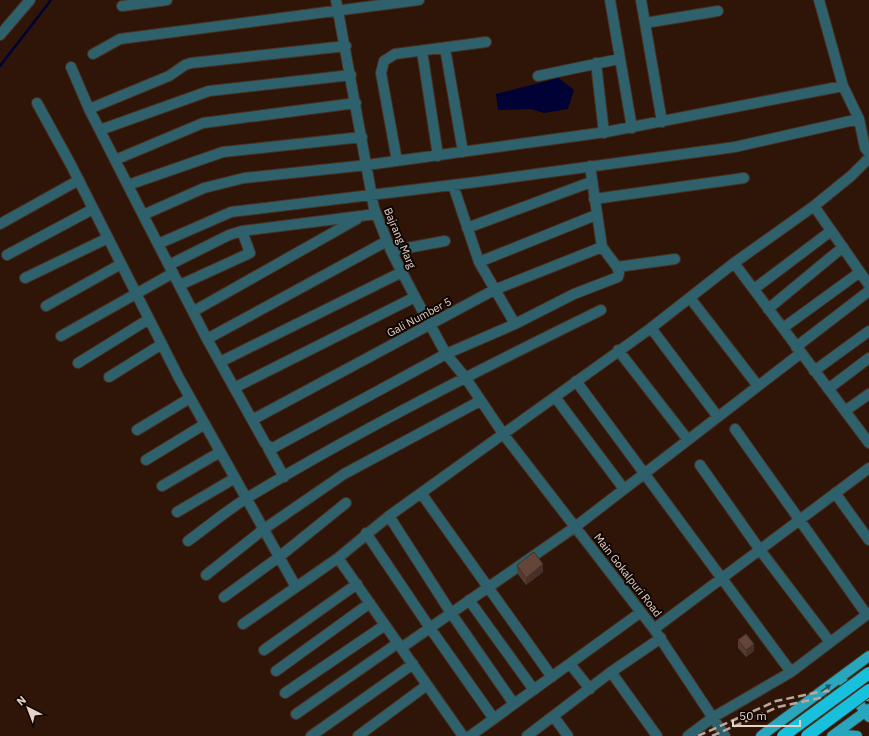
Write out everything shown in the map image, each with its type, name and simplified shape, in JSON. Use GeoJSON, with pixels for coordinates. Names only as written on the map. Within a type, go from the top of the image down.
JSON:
{"type":"FeatureCollection","features":[{"type":"Feature","properties":{"kind":"highway"},"geometry":{"type":"LineString","coordinates":[[783,736],[869,673]]}},
{"type":"Feature","properties":{"kind":"highway"},"geometry":{"type":"LineString","coordinates":[[807,736],[869,690]]}},
{"type":"Feature","properties":{"kind":"main road"},"geometry":{"type":"LineString","coordinates":[[761,736],[869,656]]}},
{"type":"Feature","properties":{"kind":"main road"},"geometry":{"type":"LineString","coordinates":[[850,669],[869,694]]}},
{"type":"Feature","properties":{"kind":"main road"},"geometry":{"type":"LineString","coordinates":[[834,735],[868,712],[840,678]]}},
{"type":"Feature","properties":{"kind":"main road"},"geometry":{"type":"LineString","coordinates":[[834,735],[857,736]]}},
{"type":"Feature","properties":{"kind":"street"},"geometry":{"type":"LineString","coordinates":[[0,35],[30,0]]}},
{"type":"Feature","properties":{"kind":"street"},"geometry":{"type":"LineString","coordinates":[[122,6],[167,0]]}},
{"type":"Feature","properties":{"kind":"street","name":"Bajrang Marg"},"geometry":{"type":"LineString","coordinates":[[336,0],[346,46],[376,214],[391,251],[414,298],[446,354],[465,377],[504,435]]}},
{"type":"Feature","properties":{"kind":"street"},"geometry":{"type":"LineString","coordinates":[[93,54],[120,39],[419,0]]}},
{"type":"Feature","properties":{"kind":"street"},"geometry":{"type":"LineString","coordinates":[[610,0],[632,128]]}},
{"type":"Feature","properties":{"kind":"street"},"geometry":{"type":"LineString","coordinates":[[641,0],[662,122]]}},
{"type":"Feature","properties":{"kind":"street"},"geometry":{"type":"LineString","coordinates":[[819,0],[843,86],[859,119],[865,148],[869,153]]}},
{"type":"Feature","properties":{"kind":"street"},"geometry":{"type":"LineString","coordinates":[[645,23],[718,11]]}},
{"type":"Feature","properties":{"kind":"street"},"geometry":{"type":"LineString","coordinates":[[397,161],[381,73],[384,60],[396,54],[486,42]]}},
{"type":"Feature","properties":{"kind":"street"},"geometry":{"type":"LineString","coordinates":[[89,109],[169,76],[185,65],[191,63],[346,46]]}},
{"type":"Feature","properties":{"kind":"street"},"geometry":{"type":"LineString","coordinates":[[445,48],[463,152]]}},
{"type":"Feature","properties":{"kind":"street"},"geometry":{"type":"LineString","coordinates":[[422,51],[438,156]]}},
{"type":"Feature","properties":{"kind":"street"},"geometry":{"type":"LineString","coordinates":[[538,76],[620,59]]}},
{"type":"Feature","properties":{"kind":"street"},"geometry":{"type":"LineString","coordinates":[[596,64],[604,133]]}},
{"type":"Feature","properties":{"kind":"street"},"geometry":{"type":"LineString","coordinates":[[71,67],[89,109],[194,311],[207,339],[284,477]]}},
{"type":"Feature","properties":{"kind":"street"},"geometry":{"type":"LineString","coordinates":[[100,130],[209,92],[351,75]]}},
{"type":"Feature","properties":{"kind":"street"},"geometry":{"type":"LineString","coordinates":[[143,215],[220,183],[244,178],[367,165],[604,133],[843,86]]}},
{"type":"Feature","properties":{"kind":"street"},"geometry":{"type":"LineString","coordinates":[[37,103],[79,180],[190,398],[296,587]]}},
{"type":"Feature","properties":{"kind":"street"},"geometry":{"type":"LineString","coordinates":[[115,160],[203,123],[356,103]]}},
{"type":"Feature","properties":{"kind":"street"},"geometry":{"type":"LineString","coordinates":[[158,244],[232,212],[453,185],[735,147],[859,119]]}},
{"type":"Feature","properties":{"kind":"street"},"geometry":{"type":"LineString","coordinates":[[128,185],[223,152],[362,137]]}},
{"type":"Feature","properties":{"kind":"street"},"geometry":{"type":"LineString","coordinates":[[243,624],[338,558],[389,516],[504,435],[618,350],[651,328],[734,263],[814,206],[851,176],[869,158]]}},
{"type":"Feature","properties":{"kind":"street"},"geometry":{"type":"LineString","coordinates":[[268,448],[275,447],[446,354],[515,324],[574,294],[614,279],[619,273],[618,267],[602,247],[591,182],[590,166]]}},
{"type":"Feature","properties":{"kind":"street"},"geometry":{"type":"LineString","coordinates":[[594,199],[744,178]]}},
{"type":"Feature","properties":{"kind":"street"},"geometry":{"type":"LineString","coordinates":[[0,224],[79,180]]}},
{"type":"Feature","properties":{"kind":"street"},"geometry":{"type":"LineString","coordinates":[[467,228],[591,182]]}},
{"type":"Feature","properties":{"kind":"street"},"geometry":{"type":"LineString","coordinates":[[453,185],[478,262],[515,324]]}},
{"type":"Feature","properties":{"kind":"street"},"geometry":{"type":"LineString","coordinates":[[814,206],[869,285]]}},
{"type":"Feature","properties":{"kind":"street"},"geometry":{"type":"LineString","coordinates":[[7,255],[93,209]]}},
{"type":"Feature","properties":{"kind":"street"},"geometry":{"type":"LineString","coordinates":[[61,336],[230,235],[242,231],[376,214]]}},
{"type":"Feature","properties":{"kind":"street"},"geometry":{"type":"LineString","coordinates":[[478,262],[596,215]]}},
{"type":"Feature","properties":{"kind":"street"},"geometry":{"type":"LineString","coordinates":[[194,311],[361,216]]}},
{"type":"Feature","properties":{"kind":"street"},"geometry":{"type":"LineString","coordinates":[[180,285],[250,253],[242,231]]}},
{"type":"Feature","properties":{"kind":"street"},"geometry":{"type":"LineString","coordinates":[[754,289],[831,231]]}},
{"type":"Feature","properties":{"kind":"street"},"geometry":{"type":"LineString","coordinates":[[25,278],[108,238]]}},
{"type":"Feature","properties":{"kind":"street"},"geometry":{"type":"LineString","coordinates":[[207,339],[387,241]]}},
{"type":"Feature","properties":{"kind":"street"},"geometry":{"type":"LineString","coordinates":[[391,251],[445,241]]}},
{"type":"Feature","properties":{"kind":"street","name":"Gali Number 5"},"geometry":{"type":"LineString","coordinates":[[252,420],[494,290],[602,247]]}},
{"type":"Feature","properties":{"kind":"street"},"geometry":{"type":"LineString","coordinates":[[768,309],[843,247]]}},
{"type":"Feature","properties":{"kind":"street"},"geometry":{"type":"LineString","coordinates":[[618,267],[675,259]]}},
{"type":"Feature","properties":{"kind":"street"},"geometry":{"type":"LineString","coordinates":[[734,263],[869,443]]}},
{"type":"Feature","properties":{"kind":"street"},"geometry":{"type":"LineString","coordinates":[[46,306],[121,264]]}},
{"type":"Feature","properties":{"kind":"street"},"geometry":{"type":"LineString","coordinates":[[220,362],[402,272]]}},
{"type":"Feature","properties":{"kind":"street"},"geometry":{"type":"LineString","coordinates":[[783,328],[860,272]]}},
{"type":"Feature","properties":{"kind":"street"},"geometry":{"type":"LineString","coordinates":[[296,714],[400,645],[430,628],[575,526],[758,386],[798,350],[869,291]]}},
{"type":"Feature","properties":{"kind":"street"},"geometry":{"type":"LineString","coordinates":[[234,388],[414,298]]}},
{"type":"Feature","properties":{"kind":"street"},"geometry":{"type":"LineString","coordinates":[[690,298],[758,386]]}},
{"type":"Feature","properties":{"kind":"street"},"geometry":{"type":"LineString","coordinates":[[188,541],[247,499],[284,477],[465,377],[601,310]]}},
{"type":"Feature","properties":{"kind":"street"},"geometry":{"type":"LineString","coordinates":[[78,363],[149,319]]}},
{"type":"Feature","properties":{"kind":"street"},"geometry":{"type":"LineString","coordinates":[[651,328],[718,417]]}},
{"type":"Feature","properties":{"kind":"street"},"geometry":{"type":"LineString","coordinates":[[814,370],[869,331]]}},
{"type":"Feature","properties":{"kind":"street"},"geometry":{"type":"LineString","coordinates":[[110,377],[162,344]]}},
{"type":"Feature","properties":{"kind":"street"},"geometry":{"type":"LineString","coordinates":[[618,350],[688,440]]}},
{"type":"Feature","properties":{"kind":"street"},"geometry":{"type":"LineString","coordinates":[[828,389],[869,358]]}},
{"type":"Feature","properties":{"kind":"street"},"geometry":{"type":"LineString","coordinates":[[576,381],[646,472],[791,672]]}},
{"type":"Feature","properties":{"kind":"street"},"geometry":{"type":"LineString","coordinates":[[845,411],[869,394]]}},
{"type":"Feature","properties":{"kind":"street"},"geometry":{"type":"LineString","coordinates":[[555,397],[624,489]]}},
{"type":"Feature","properties":{"kind":"street"},"geometry":{"type":"LineString","coordinates":[[137,430],[190,398]]}},
{"type":"Feature","properties":{"kind":"street"},"geometry":{"type":"LineString","coordinates":[[206,575],[264,529],[344,474],[480,401]]}},
{"type":"Feature","properties":{"kind":"street"},"geometry":{"type":"LineString","coordinates":[[146,460],[205,424]]}},
{"type":"Feature","properties":{"kind":"street"},"geometry":{"type":"LineString","coordinates":[[688,736],[712,718],[791,672],[868,614],[735,429]]}},
{"type":"Feature","properties":{"kind":"street","name":"Main Gokalpuri Road"},"geometry":{"type":"LineString","coordinates":[[504,435],[661,638],[724,736]]}},
{"type":"Feature","properties":{"kind":"street"},"geometry":{"type":"LineString","coordinates":[[162,486],[220,452]]}},
{"type":"Feature","properties":{"kind":"street"},"geometry":{"type":"LineString","coordinates":[[700,465],[760,550],[830,642]]}},
{"type":"Feature","properties":{"kind":"street"},"geometry":{"type":"LineString","coordinates":[[654,629],[869,468]]}},
{"type":"Feature","properties":{"kind":"street"},"geometry":{"type":"LineString","coordinates":[[177,512],[235,478]]}},
{"type":"Feature","properties":{"kind":"street"},"geometry":{"type":"LineString","coordinates":[[421,493],[552,677]]}},
{"type":"Feature","properties":{"kind":"street"},"geometry":{"type":"LineString","coordinates":[[835,493],[869,540]]}},
{"type":"Feature","properties":{"kind":"street"},"geometry":{"type":"LineString","coordinates":[[224,597],[279,557],[346,503]]}},
{"type":"Feature","properties":{"kind":"street"},"geometry":{"type":"LineString","coordinates":[[389,516],[451,613],[514,704]]}},
{"type":"Feature","properties":{"kind":"street"},"geometry":{"type":"LineString","coordinates":[[366,534],[494,719]]}},
{"type":"Feature","properties":{"kind":"street"},"geometry":{"type":"LineString","coordinates":[[338,558],[463,736]]}},
{"type":"Feature","properties":{"kind":"street"},"geometry":{"type":"LineString","coordinates":[[264,650],[356,584]]}},
{"type":"Feature","properties":{"kind":"street"},"geometry":{"type":"LineString","coordinates":[[469,600],[534,690]]}},
{"type":"Feature","properties":{"kind":"street"},"geometry":{"type":"LineString","coordinates":[[276,671],[370,603]]}},
{"type":"Feature","properties":{"kind":"street"},"geometry":{"type":"LineString","coordinates":[[470,736],[641,612]]}},
{"type":"Feature","properties":{"kind":"street"},"geometry":{"type":"LineString","coordinates":[[285,693],[385,625]]}},
{"type":"Feature","properties":{"kind":"street"},"geometry":{"type":"LineString","coordinates":[[527,736],[554,717],[611,672],[661,638]]}},
{"type":"Feature","properties":{"kind":"street"},"geometry":{"type":"LineString","coordinates":[[311,736],[413,664]]}},
{"type":"Feature","properties":{"kind":"street"},"geometry":{"type":"LineString","coordinates":[[570,664],[590,689]]}},
{"type":"Feature","properties":{"kind":"street"},"geometry":{"type":"LineString","coordinates":[[611,672],[657,736]]}},
{"type":"Feature","properties":{"kind":"street"},"geometry":{"type":"LineString","coordinates":[[358,736],[427,685]]}},
{"type":"Feature","properties":{"kind":"street"},"geometry":{"type":"LineString","coordinates":[[554,717],[568,736]]}},
{"type":"Feature","properties":{"kind":"shaded area"},"geometry":{"type":"Polygon","coordinates":[[[556,76],[574,90],[568,109],[544,113],[531,109],[498,110],[496,94],[555,79],[556,76]]]}},
{"type":"Feature","properties":{"kind":"building"},"geometry":{"type":"Polygon","coordinates":[[[534,552],[543,564],[526,578],[517,565],[534,552]]]}},
{"type":"Feature","properties":{"kind":"building"},"geometry":{"type":"Polygon","coordinates":[[[746,634],[754,644],[746,650],[738,640],[746,634]]]}},
{"type":"Feature","properties":{"kind":"waterway"},"geometry":{"type":"LineString","coordinates":[[0,66],[51,0]]}},
{"type":"Feature","properties":{"kind":"railway"},"geometry":{"type":"LineString","coordinates":[[698,736],[776,701],[824,691],[869,694]]}},
{"type":"Feature","properties":{"kind":"railway"},"geometry":{"type":"LineString","coordinates":[[712,736],[778,707],[824,697],[869,700]]}}]}
